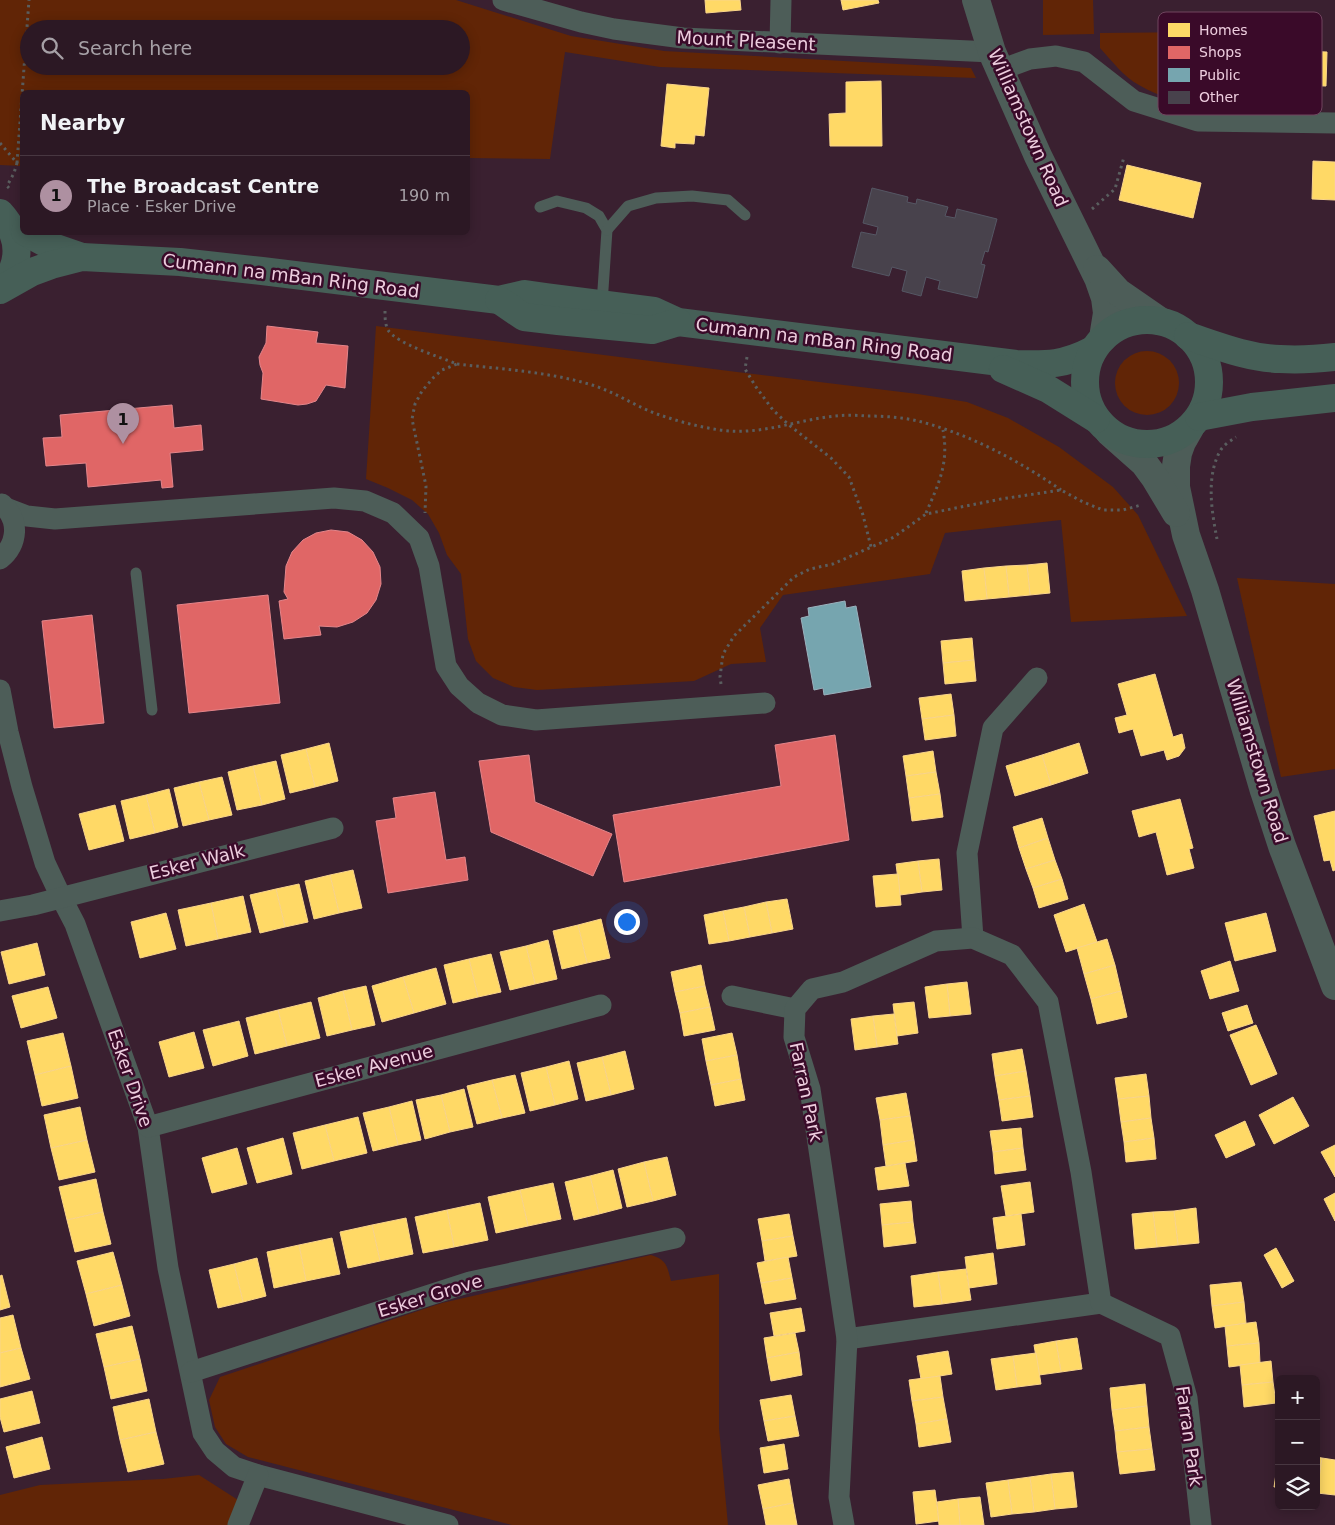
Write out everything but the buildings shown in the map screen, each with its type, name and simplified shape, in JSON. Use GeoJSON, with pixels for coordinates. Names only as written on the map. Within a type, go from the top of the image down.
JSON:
{"type":"FeatureCollection","features":[{"type":"Feature","properties":{"kind":"main road","name":"Cumann na mBan Ring Road"},"geometry":{"type":"LineString","coordinates":[[0,212],[20,229]]}},
{"type":"Feature","properties":{"kind":"main road"},"geometry":{"type":"LineString","coordinates":[[0,212],[9,223],[15,236],[17,251],[14,266],[8,280],[0,290]]}},
{"type":"Feature","properties":{"kind":"main road","name":"Cumann na mBan Ring Road"},"geometry":{"type":"LineString","coordinates":[[30,235],[82,257]]}},
{"type":"Feature","properties":{"kind":"main road","name":"Cumann na mBan Ring Road"},"geometry":{"type":"LineString","coordinates":[[0,290],[32,272],[82,257],[131,258],[189,263],[499,300],[525,294],[654,311],[678,322],[1016,364],[1054,364],[1071,360],[1098,344]]}},
{"type":"Feature","properties":{"kind":"main road","name":"Cumann na mBan Ring Road"},"geometry":{"type":"LineString","coordinates":[[499,300],[524,317],[652,330],[678,322]]}},
{"type":"Feature","properties":{"kind":"main road"},"geometry":{"type":"LineString","coordinates":[[1140,320],[1160,321],[1175,327],[1188,336],[1198,347],[1205,360],[1209,374],[1209,389],[1206,403],[1194,422],[1175,438],[1159,444],[1141,444],[1124,440],[1103,425],[1088,403],[1084,385],[1086,367],[1098,344],[1120,326],[1140,320]]}},
{"type":"Feature","properties":{"kind":"main road"},"geometry":{"type":"LineString","coordinates":[[1188,336],[1220,347],[1257,356],[1280,359],[1335,357]]}},
{"type":"Feature","properties":{"kind":"main road","name":"Cumann na mBan Ring Road"},"geometry":{"type":"LineString","coordinates":[[969,359],[1031,380],[1103,425]]}},
{"type":"Feature","properties":{"kind":"main road"},"geometry":{"type":"LineString","coordinates":[[1194,422],[1252,408],[1335,398]]}},
{"type":"Feature","properties":{"kind":"street","name":"Mount Pleasent"},"geometry":{"type":"LineString","coordinates":[[503,0],[581,22],[630,32],[683,38],[780,43],[996,61]]}},
{"type":"Feature","properties":{"kind":"street"},"geometry":{"type":"LineString","coordinates":[[780,43],[781,0]]}},
{"type":"Feature","properties":{"kind":"street","name":"Williamstown Road"},"geometry":{"type":"LineString","coordinates":[[976,0],[996,61],[1038,156],[1098,278],[1105,298],[1107,313],[1098,344]]}},
{"type":"Feature","properties":{"kind":"street"},"geometry":{"type":"LineString","coordinates":[[996,61],[1056,56],[1084,62],[1134,101],[1158,108]]}},
{"type":"Feature","properties":{"kind":"street"},"geometry":{"type":"LineString","coordinates":[[1179,115],[1198,121],[1335,123]]}},
{"type":"Feature","properties":{"kind":"street","name":"Williamstown Road"},"geometry":{"type":"LineString","coordinates":[[1086,254],[1118,292],[1160,321]]}},
{"type":"Feature","properties":{"kind":"street"},"geometry":{"type":"LineString","coordinates":[[1186,535],[1176,487],[1176,466],[1182,442],[1194,422]]}},
{"type":"Feature","properties":{"kind":"street"},"geometry":{"type":"LineString","coordinates":[[1103,425],[1144,463],[1177,515],[1186,535]]}},
{"type":"Feature","properties":{"kind":"street"},"geometry":{"type":"LineString","coordinates":[[3,505],[27,516],[55,519],[334,498],[365,501],[393,513],[419,538],[429,566],[446,666],[459,686],[478,704],[502,715],[536,720],[764,703]]}},
{"type":"Feature","properties":{"kind":"street"},"geometry":{"type":"LineString","coordinates":[[0,574],[6,552],[15,535],[15,525],[12,516],[3,505]]}},
{"type":"Feature","properties":{"kind":"street"},"geometry":{"type":"LineString","coordinates":[[6,552],[31,531],[55,519]]}},
{"type":"Feature","properties":{"kind":"street","name":"Williamstown Road"},"geometry":{"type":"LineString","coordinates":[[1186,535],[1205,590],[1270,810],[1335,986]]}},
{"type":"Feature","properties":{"kind":"street"},"geometry":{"type":"LineString","coordinates":[[973,938],[966,853],[993,728],[1037,678]]}},
{"type":"Feature","properties":{"kind":"street","name":"Esker Drive"},"geometry":{"type":"LineString","coordinates":[[0,690],[6,724],[22,787],[45,863],[76,924],[148,1127],[168,1268],[203,1433],[215,1451],[234,1466],[258,1475],[448,1525]]}},
{"type":"Feature","properties":{"kind":"street","name":"Esker Walk"},"geometry":{"type":"LineString","coordinates":[[0,911],[333,828]]}},
{"type":"Feature","properties":{"kind":"street"},"geometry":{"type":"LineString","coordinates":[[732,996],[795,1009],[812,989],[843,982],[936,940],[973,938],[1012,955],[1048,1002],[1081,1172],[1101,1303],[847,1339]]}},
{"type":"Feature","properties":{"kind":"street","name":"Esker Avenue"},"geometry":{"type":"LineString","coordinates":[[148,1127],[601,1005]]}},
{"type":"Feature","properties":{"kind":"street","name":"Farran Park"},"geometry":{"type":"LineString","coordinates":[[795,1009],[794,1037],[810,1089],[847,1339],[838,1496],[844,1525]]}},
{"type":"Feature","properties":{"kind":"street","name":"Esker Grove"},"geometry":{"type":"LineString","coordinates":[[191,1372],[470,1282],[675,1238]]}},
{"type":"Feature","properties":{"kind":"street","name":"Farran Park"},"geometry":{"type":"LineString","coordinates":[[1101,1303],[1170,1336],[1187,1398],[1201,1525]]}},
{"type":"Feature","properties":{"kind":"street"},"geometry":{"type":"LineString","coordinates":[[238,1525],[258,1475]]}},
{"type":"Feature","properties":{"kind":"lane"},"geometry":{"type":"LineString","coordinates":[[607,230],[628,206],[656,198],[692,196],[728,200],[746,215]]}},
{"type":"Feature","properties":{"kind":"lane"},"geometry":{"type":"LineString","coordinates":[[540,207],[557,201],[586,208],[599,216],[607,230],[602,304]]}},
{"type":"Feature","properties":{"kind":"lane"},"geometry":{"type":"LineString","coordinates":[[136,573],[152,710]]}},
{"type":"Feature","properties":{"kind":"path"},"geometry":{"type":"LineString","coordinates":[[28,20],[29,0]]}},
{"type":"Feature","properties":{"kind":"path"},"geometry":{"type":"LineString","coordinates":[[22,90],[23,75]]}},
{"type":"Feature","properties":{"kind":"path"},"geometry":{"type":"LineString","coordinates":[[7,186],[17,163],[20,122]]}},
{"type":"Feature","properties":{"kind":"path"},"geometry":{"type":"LineString","coordinates":[[0,143],[17,163]]}},
{"type":"Feature","properties":{"kind":"path"},"geometry":{"type":"LineString","coordinates":[[1095,207],[1115,189],[1124,157]]}},
{"type":"Feature","properties":{"kind":"path"},"geometry":{"type":"LineString","coordinates":[[386,287],[385,320],[388,329],[395,338],[410,345],[457,364],[568,378],[594,385],[656,414],[695,426],[740,432],[838,415],[888,416],[918,421],[1004,455],[1082,502],[1103,510],[1123,510],[1141,506],[1155,478]]}},
{"type":"Feature","properties":{"kind":"path"},"geometry":{"type":"LineString","coordinates":[[752,331],[745,369],[773,410],[831,458],[849,477],[863,515],[871,547]]}},
{"type":"Feature","properties":{"kind":"path"},"geometry":{"type":"LineString","coordinates":[[419,538],[426,507],[426,486],[412,419],[415,404],[422,391],[434,377],[442,370],[457,364]]}},
{"type":"Feature","properties":{"kind":"path"},"geometry":{"type":"LineString","coordinates":[[926,514],[936,490],[946,454],[943,430]]}},
{"type":"Feature","properties":{"kind":"path"},"geometry":{"type":"LineString","coordinates":[[1214,468],[1220,452],[1228,442],[1240,435]]}},
{"type":"Feature","properties":{"kind":"path"},"geometry":{"type":"LineString","coordinates":[[726,706],[720,677],[723,654],[739,630],[794,577],[810,569],[833,564],[894,537],[926,514],[1001,499],[1061,490]]}},
{"type":"Feature","properties":{"kind":"shaded area"},"geometry":{"type":"Polygon","coordinates":[[[0,0],[456,0],[571,36],[664,51],[971,68],[976,78],[660,67],[565,52],[550,159],[470,158],[470,90],[20,90],[20,166],[0,165],[0,0]]]}},
{"type":"Feature","properties":{"kind":"shaded area"},"geometry":{"type":"Polygon","coordinates":[[[1043,0],[1093,0],[1094,34],[1043,35],[1043,0]]]}},
{"type":"Feature","properties":{"kind":"shaded area"},"geometry":{"type":"Polygon","coordinates":[[[1158,32],[1158,94],[1134,82],[1118,68],[1100,48],[1100,33],[1158,32]]]}},
{"type":"Feature","properties":{"kind":"shaded area"},"geometry":{"type":"Polygon","coordinates":[[[376,326],[918,394],[967,402],[1008,418],[1059,447],[1113,487],[1138,515],[1187,616],[1071,622],[1061,520],[945,533],[930,574],[783,595],[760,628],[766,662],[731,664],[694,681],[537,690],[514,687],[493,678],[476,661],[468,639],[461,574],[447,555],[439,533],[428,514],[412,500],[366,479],[376,326]]]}},
{"type":"Feature","properties":{"kind":"shaded area"},"geometry":{"type":"Polygon","coordinates":[[[1141,351],[1153,351],[1170,360],[1177,371],[1179,383],[1177,395],[1170,406],[1153,415],[1141,415],[1129,410],[1120,401],[1115,389],[1115,377],[1120,365],[1129,356],[1141,351]]]}},
{"type":"Feature","properties":{"kind":"shaded area"},"geometry":{"type":"Polygon","coordinates":[[[1237,578],[1335,584],[1335,769],[1281,777],[1237,578]]]}},
{"type":"Feature","properties":{"kind":"shaded area"},"geometry":{"type":"Polygon","coordinates":[[[651,1255],[666,1264],[671,1281],[719,1274],[719,1428],[728,1525],[512,1525],[248,1457],[226,1444],[215,1427],[209,1400],[220,1377],[442,1303],[651,1255]]]}},
{"type":"Feature","properties":{"kind":"shaded area"},"geometry":{"type":"Polygon","coordinates":[[[199,1475],[238,1500],[229,1525],[0,1525],[0,1495],[40,1485],[163,1479],[199,1475]]]}},
{"type":"Feature","properties":{"kind":"place","name":"The Broadcast Centre"},"geometry":{"type":"Point","coordinates":[123,444]}}]}
